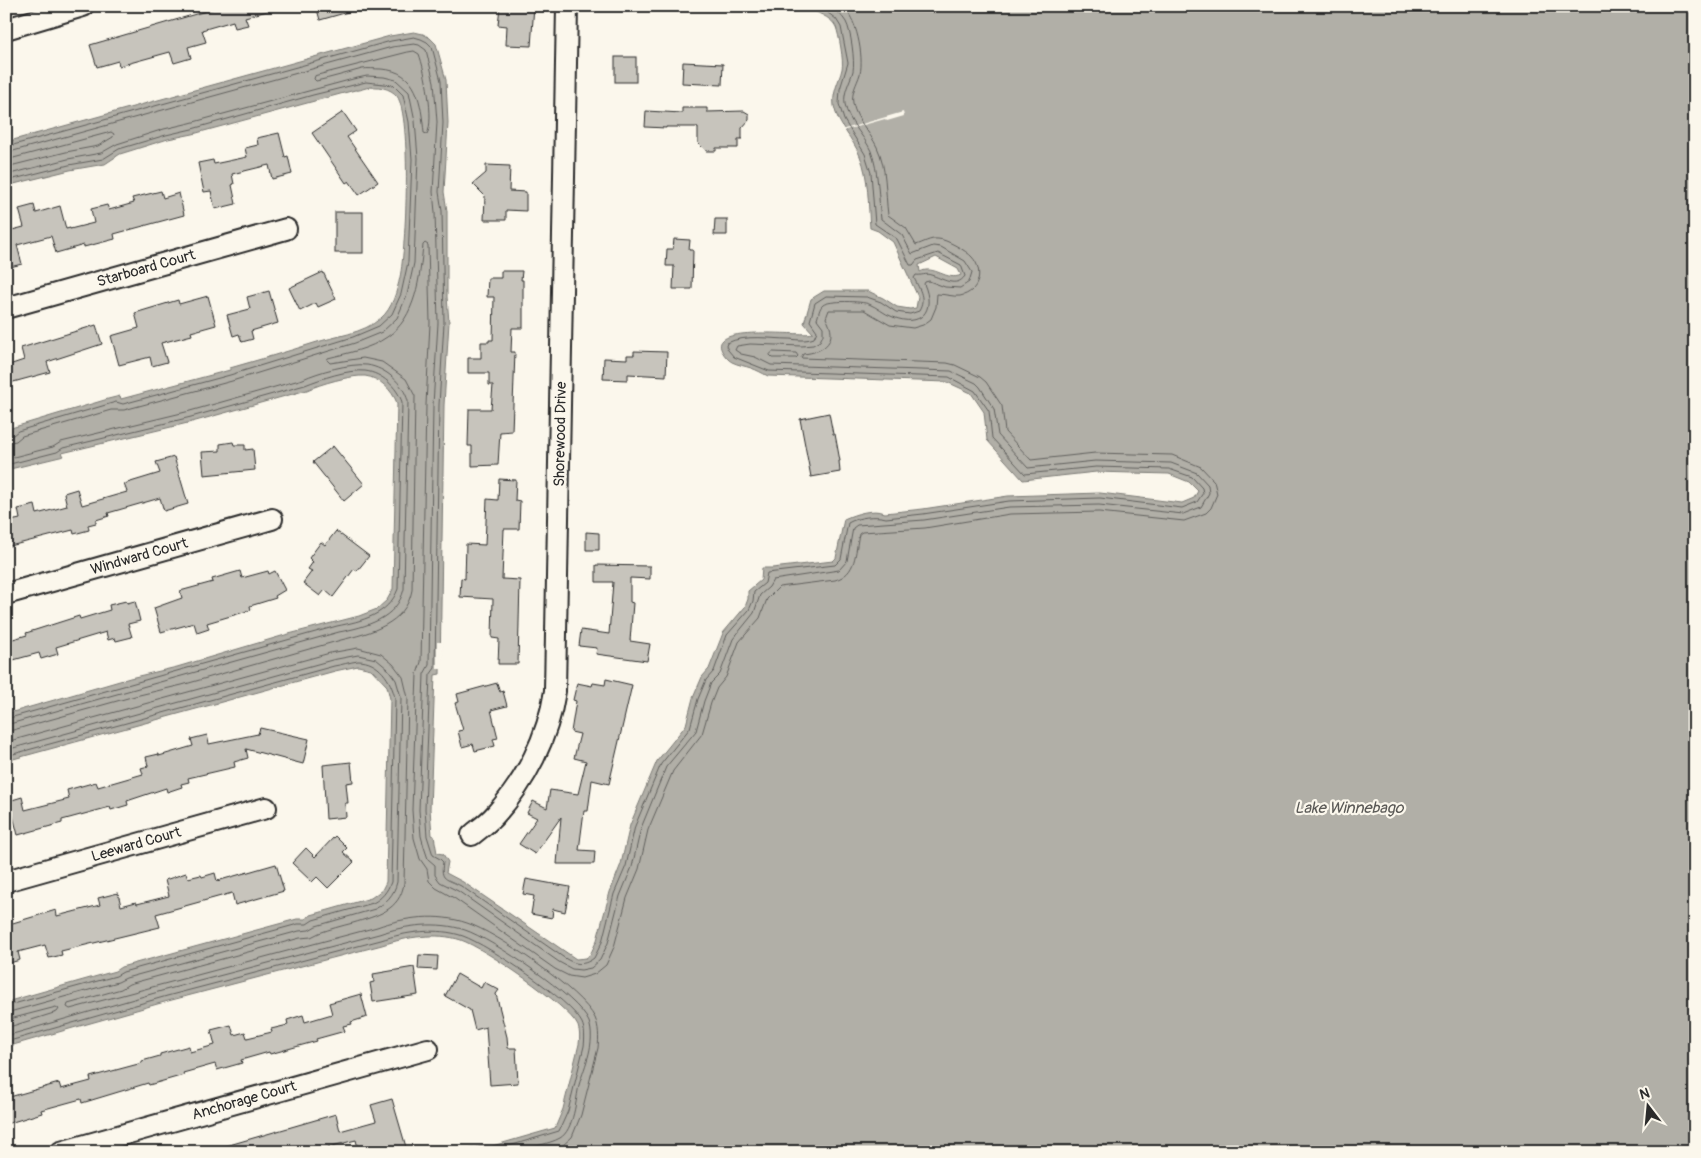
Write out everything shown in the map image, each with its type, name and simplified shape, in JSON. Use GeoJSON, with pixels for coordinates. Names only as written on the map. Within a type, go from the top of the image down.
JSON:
{"type":"FeatureCollection","features":[{"type":"Feature","properties":{"kind":"street"},"geometry":{"type":"LineString","coordinates":[[6,29],[83,6]]}},
{"type":"Feature","properties":{"kind":"street","name":"Shorewood Drive"},"geometry":{"type":"LineString","coordinates":[[472,835],[494,816],[513,794],[533,759],[548,726],[555,692],[567,6]]}},
{"type":"Feature","properties":{"kind":"street","name":"Starboard Court"},"geometry":{"type":"LineString","coordinates":[[6,308],[286,229]]}},
{"type":"Feature","properties":{"kind":"street","name":"Windward Court"},"geometry":{"type":"LineString","coordinates":[[6,594],[272,519]]}},
{"type":"Feature","properties":{"kind":"street","name":"Leeward Court"},"geometry":{"type":"LineString","coordinates":[[6,881],[266,808]]}},
{"type":"Feature","properties":{"kind":"street","name":"Anchorage Court"},"geometry":{"type":"LineString","coordinates":[[61,1152],[428,1049]]}},
{"type":"Feature","properties":{"kind":"water","name":"Lake Winnebago"},"geometry":{"type":"Polygon","coordinates":[[[805,6],[1695,6],[1695,1152],[460,1152],[482,1146],[489,1147],[555,1128],[563,1109],[579,1044],[579,1033],[578,1026],[559,1005],[524,978],[472,945],[461,940],[442,936],[422,936],[392,942],[168,1001],[6,1047],[6,1002],[115,971],[121,967],[297,919],[305,919],[311,915],[371,898],[382,890],[386,882],[390,699],[387,686],[371,669],[358,666],[335,671],[6,761],[6,714],[130,678],[177,667],[285,635],[359,616],[377,609],[387,600],[393,589],[397,403],[389,389],[376,379],[370,377],[344,378],[192,422],[62,453],[64,456],[6,470],[6,432],[12,431],[11,428],[108,399],[120,396],[121,399],[230,370],[230,368],[349,334],[374,323],[388,310],[394,299],[399,282],[406,213],[406,155],[402,109],[397,96],[387,89],[379,87],[355,90],[193,134],[168,139],[120,154],[105,164],[70,170],[6,186],[6,142],[390,36],[414,32],[423,34],[436,44],[446,80],[448,123],[444,192],[447,211],[447,297],[449,322],[444,405],[440,674],[435,675],[430,809],[432,835],[434,836],[437,853],[443,854],[448,862],[446,873],[463,882],[576,959],[586,958],[590,955],[597,940],[610,892],[621,864],[630,825],[657,761],[686,725],[693,698],[702,677],[709,669],[723,633],[745,607],[748,591],[761,580],[762,568],[833,561],[836,558],[844,519],[864,512],[875,511],[885,513],[923,509],[1008,496],[1100,493],[1182,503],[1194,498],[1198,491],[1189,482],[1169,474],[1096,472],[1023,480],[987,440],[984,412],[971,393],[947,382],[768,376],[732,362],[725,356],[722,351],[721,342],[728,337],[757,333],[813,333],[804,323],[811,299],[824,291],[868,291],[897,307],[916,308],[918,297],[893,242],[878,231],[870,228],[868,191],[863,164],[857,150],[842,126],[834,106],[834,96],[842,65],[841,48],[836,27],[827,17],[805,6]],[[936,257],[919,265],[920,272],[930,270],[956,277],[961,275],[958,269],[936,257]]]}},
{"type":"Feature","properties":{"kind":"pier"},"geometry":{"type":"Polygon","coordinates":[[[903,112],[904,116],[887,121],[885,119],[841,130],[903,112]]]}},
{"type":"Feature","properties":{"kind":"pier"},"geometry":{"type":"Polygon","coordinates":[[[437,642],[443,642],[442,669],[437,669],[437,642]]]}},
{"type":"Feature","properties":{"kind":"building"},"geometry":{"type":"Polygon","coordinates":[[[212,6],[271,6],[271,10],[245,17],[248,25],[235,28],[233,21],[202,30],[206,42],[188,47],[191,58],[174,63],[170,52],[119,66],[118,61],[97,67],[90,45],[213,9],[212,6]]]}},
{"type":"Feature","properties":{"kind":"building"},"geometry":{"type":"Polygon","coordinates":[[[316,6],[355,6],[355,10],[320,20],[316,6]]]}},
{"type":"Feature","properties":{"kind":"building"},"geometry":{"type":"Polygon","coordinates":[[[509,6],[534,6],[531,46],[506,45],[507,26],[498,25],[500,7],[509,8],[509,6]]]}},
{"type":"Feature","properties":{"kind":"building"},"geometry":{"type":"Polygon","coordinates":[[[615,57],[636,57],[636,82],[615,82],[615,57]]]}},
{"type":"Feature","properties":{"kind":"building"},"geometry":{"type":"Polygon","coordinates":[[[683,62],[723,64],[722,85],[682,83],[683,62]]]}},
{"type":"Feature","properties":{"kind":"building"},"geometry":{"type":"Polygon","coordinates":[[[682,108],[707,108],[707,112],[744,111],[749,114],[749,120],[742,128],[742,139],[738,139],[738,148],[716,148],[716,151],[706,151],[698,143],[698,127],[645,127],[646,111],[682,113],[682,108]]]}},
{"type":"Feature","properties":{"kind":"building"},"geometry":{"type":"Polygon","coordinates":[[[343,112],[356,131],[347,137],[378,182],[359,195],[349,181],[346,183],[312,133],[343,112]]]}},
{"type":"Feature","properties":{"kind":"building"},"geometry":{"type":"Polygon","coordinates":[[[279,133],[285,157],[288,156],[292,174],[272,179],[269,165],[232,174],[236,204],[215,209],[211,191],[204,192],[198,163],[213,160],[214,164],[247,157],[245,148],[258,145],[257,138],[279,133]]]}},
{"type":"Feature","properties":{"kind":"building"},"geometry":{"type":"Polygon","coordinates":[[[486,165],[510,166],[509,191],[526,192],[526,211],[506,210],[506,220],[484,220],[485,196],[473,184],[486,173],[486,165]]]}},
{"type":"Feature","properties":{"kind":"building"},"geometry":{"type":"Polygon","coordinates":[[[161,191],[163,198],[179,193],[184,215],[114,234],[115,239],[56,253],[51,236],[17,245],[22,264],[6,268],[6,222],[10,222],[12,230],[24,227],[19,209],[34,205],[36,213],[60,206],[66,229],[70,229],[94,223],[91,209],[107,205],[109,210],[134,203],[132,198],[161,191]]]}},
{"type":"Feature","properties":{"kind":"building"},"geometry":{"type":"Polygon","coordinates":[[[335,212],[363,212],[363,253],[335,253],[335,212]]]}},
{"type":"Feature","properties":{"kind":"building"},"geometry":{"type":"Polygon","coordinates":[[[715,219],[727,219],[727,235],[714,235],[715,219]]]}},
{"type":"Feature","properties":{"kind":"building"},"geometry":{"type":"Polygon","coordinates":[[[674,239],[690,240],[689,250],[693,250],[692,289],[673,289],[674,266],[666,266],[667,249],[673,249],[674,239]]]}},
{"type":"Feature","properties":{"kind":"building"},"geometry":{"type":"Polygon","coordinates":[[[501,271],[522,271],[521,280],[523,280],[523,328],[512,328],[511,352],[515,352],[512,431],[500,432],[498,465],[472,466],[472,446],[468,446],[469,409],[491,409],[493,385],[489,385],[489,373],[468,373],[468,358],[481,358],[481,342],[493,340],[494,297],[487,297],[488,278],[501,278],[501,271]]]}},
{"type":"Feature","properties":{"kind":"building"},"geometry":{"type":"Polygon","coordinates":[[[323,272],[336,299],[318,307],[316,303],[300,311],[289,288],[323,272]]]}},
{"type":"Feature","properties":{"kind":"building"},"geometry":{"type":"Polygon","coordinates":[[[269,291],[278,323],[251,331],[253,339],[242,342],[239,334],[233,336],[227,315],[250,309],[247,297],[269,291]]]}},
{"type":"Feature","properties":{"kind":"building"},"geometry":{"type":"Polygon","coordinates":[[[208,296],[216,325],[191,332],[192,335],[161,343],[167,362],[152,366],[150,357],[119,365],[111,336],[139,328],[135,313],[178,300],[179,304],[208,296]]]}},
{"type":"Feature","properties":{"kind":"building"},"geometry":{"type":"Polygon","coordinates":[[[96,325],[102,344],[47,362],[50,372],[6,384],[6,366],[24,360],[21,348],[96,325]]]}},
{"type":"Feature","properties":{"kind":"building"},"geometry":{"type":"Polygon","coordinates":[[[634,351],[667,352],[666,376],[628,374],[628,380],[603,379],[604,358],[627,359],[627,355],[634,355],[634,351]]]}},
{"type":"Feature","properties":{"kind":"building"},"geometry":{"type":"Polygon","coordinates":[[[829,413],[833,434],[835,434],[840,472],[811,477],[800,419],[829,413]]]}},
{"type":"Feature","properties":{"kind":"building"},"geometry":{"type":"Polygon","coordinates":[[[233,442],[234,445],[245,445],[245,450],[253,449],[255,470],[204,475],[202,452],[220,451],[220,444],[233,442]]]}},
{"type":"Feature","properties":{"kind":"building"},"geometry":{"type":"Polygon","coordinates":[[[333,446],[364,484],[344,501],[313,462],[333,446]]]}},
{"type":"Feature","properties":{"kind":"building"},"geometry":{"type":"Polygon","coordinates":[[[174,457],[188,504],[164,511],[160,498],[108,513],[109,516],[88,525],[89,530],[74,534],[73,530],[6,547],[6,522],[20,519],[18,509],[35,505],[37,514],[67,506],[64,493],[77,489],[82,505],[127,492],[124,484],[160,473],[156,462],[174,457]]]}},
{"type":"Feature","properties":{"kind":"building"},"geometry":{"type":"Polygon","coordinates":[[[499,479],[516,480],[515,500],[520,501],[519,529],[504,529],[502,579],[520,580],[518,664],[498,664],[499,639],[492,638],[493,599],[460,597],[461,578],[465,579],[466,544],[485,545],[487,499],[498,500],[499,479]]]}},
{"type":"Feature","properties":{"kind":"building"},"geometry":{"type":"Polygon","coordinates":[[[336,531],[369,556],[357,571],[354,569],[333,597],[325,590],[320,596],[303,583],[312,571],[308,569],[313,562],[309,558],[321,542],[325,545],[336,531]]]}},
{"type":"Feature","properties":{"kind":"building"},"geometry":{"type":"Polygon","coordinates":[[[586,532],[599,533],[599,550],[586,550],[586,532]]]}},
{"type":"Feature","properties":{"kind":"building"},"geometry":{"type":"Polygon","coordinates":[[[596,565],[650,566],[650,579],[630,578],[630,602],[633,603],[630,641],[650,644],[647,661],[596,654],[597,648],[579,646],[581,630],[609,634],[613,582],[596,582],[596,565]]]}},
{"type":"Feature","properties":{"kind":"building"},"geometry":{"type":"Polygon","coordinates":[[[240,571],[242,578],[268,571],[269,574],[275,571],[285,590],[275,596],[276,598],[250,606],[251,610],[207,623],[209,629],[197,633],[194,623],[161,632],[154,608],[182,598],[180,591],[213,582],[212,579],[240,571]]]}},
{"type":"Feature","properties":{"kind":"building"},"geometry":{"type":"Polygon","coordinates":[[[126,601],[127,603],[135,601],[140,621],[128,624],[132,637],[116,641],[115,638],[108,640],[106,632],[56,647],[58,654],[41,659],[39,653],[6,662],[6,641],[79,616],[80,619],[110,610],[109,605],[126,601]]]}},
{"type":"Feature","properties":{"kind":"building"},"geometry":{"type":"Polygon","coordinates":[[[606,679],[632,685],[609,784],[592,780],[588,811],[584,811],[579,850],[595,851],[594,864],[557,864],[561,817],[535,854],[519,844],[537,818],[527,813],[533,801],[547,808],[550,790],[578,794],[586,761],[574,758],[580,734],[571,732],[576,701],[573,700],[577,683],[592,686],[593,683],[605,685],[606,679]]]}},
{"type":"Feature","properties":{"kind":"building"},"geometry":{"type":"Polygon","coordinates":[[[497,683],[500,692],[503,691],[507,706],[491,710],[498,738],[493,739],[495,746],[475,751],[473,744],[462,747],[458,731],[463,730],[455,703],[459,702],[457,694],[497,683]]]}},
{"type":"Feature","properties":{"kind":"building"},"geometry":{"type":"Polygon","coordinates":[[[260,728],[309,739],[303,764],[246,749],[248,758],[234,762],[235,767],[188,778],[189,782],[181,784],[182,787],[167,792],[166,788],[127,801],[128,805],[111,810],[110,807],[62,820],[62,823],[18,835],[9,801],[22,797],[25,810],[69,799],[67,790],[96,782],[98,787],[143,774],[141,768],[148,766],[146,757],[159,754],[159,756],[193,746],[191,739],[207,735],[209,744],[258,734],[260,728]]]}},
{"type":"Feature","properties":{"kind":"building"},"geometry":{"type":"Polygon","coordinates":[[[351,762],[353,782],[346,783],[348,803],[345,803],[346,817],[326,819],[323,765],[351,762]]]}},
{"type":"Feature","properties":{"kind":"building"},"geometry":{"type":"Polygon","coordinates":[[[335,836],[347,848],[343,852],[354,862],[328,888],[317,877],[312,882],[292,863],[306,848],[315,857],[335,836]]]}},
{"type":"Feature","properties":{"kind":"building"},"geometry":{"type":"Polygon","coordinates":[[[276,864],[284,891],[235,905],[232,893],[156,914],[160,927],[61,951],[62,955],[49,958],[45,945],[18,952],[20,960],[6,964],[6,925],[56,910],[57,916],[100,905],[98,898],[118,893],[121,906],[169,896],[165,880],[186,873],[188,878],[201,875],[202,877],[215,873],[217,881],[276,864]]]}},
{"type":"Feature","properties":{"kind":"building"},"geometry":{"type":"Polygon","coordinates":[[[526,879],[570,887],[565,912],[553,909],[552,918],[531,914],[534,896],[523,894],[526,879]]]}},
{"type":"Feature","properties":{"kind":"building"},"geometry":{"type":"Polygon","coordinates":[[[419,955],[438,956],[437,970],[418,969],[419,955]]]}},
{"type":"Feature","properties":{"kind":"building"},"geometry":{"type":"Polygon","coordinates":[[[414,967],[418,995],[373,1002],[370,983],[374,982],[373,974],[414,967]]]}},
{"type":"Feature","properties":{"kind":"building"},"geometry":{"type":"Polygon","coordinates":[[[457,974],[481,988],[484,982],[499,990],[496,994],[508,1048],[516,1048],[518,1083],[490,1085],[486,1027],[475,1030],[470,1010],[445,996],[457,974]]]}},
{"type":"Feature","properties":{"kind":"building"},"geometry":{"type":"Polygon","coordinates":[[[361,994],[367,1017],[343,1026],[345,1031],[316,1039],[317,1041],[241,1060],[242,1063],[217,1070],[215,1064],[183,1073],[184,1075],[149,1085],[148,1083],[82,1103],[81,1099],[41,1110],[42,1113],[6,1124],[6,1098],[59,1083],[61,1089],[91,1081],[90,1077],[142,1063],[142,1061],[160,1056],[160,1054],[189,1046],[190,1052],[215,1045],[211,1030],[231,1025],[234,1035],[245,1032],[247,1038],[272,1032],[271,1029],[288,1025],[287,1020],[303,1015],[305,1022],[332,1014],[329,1003],[361,994]]]}},
{"type":"Feature","properties":{"kind":"building"},"geometry":{"type":"Polygon","coordinates":[[[392,1099],[406,1147],[389,1152],[359,1152],[356,1140],[328,1147],[329,1152],[299,1152],[298,1149],[286,1152],[219,1152],[219,1148],[336,1114],[340,1131],[376,1121],[371,1105],[392,1099]]]}}]}
